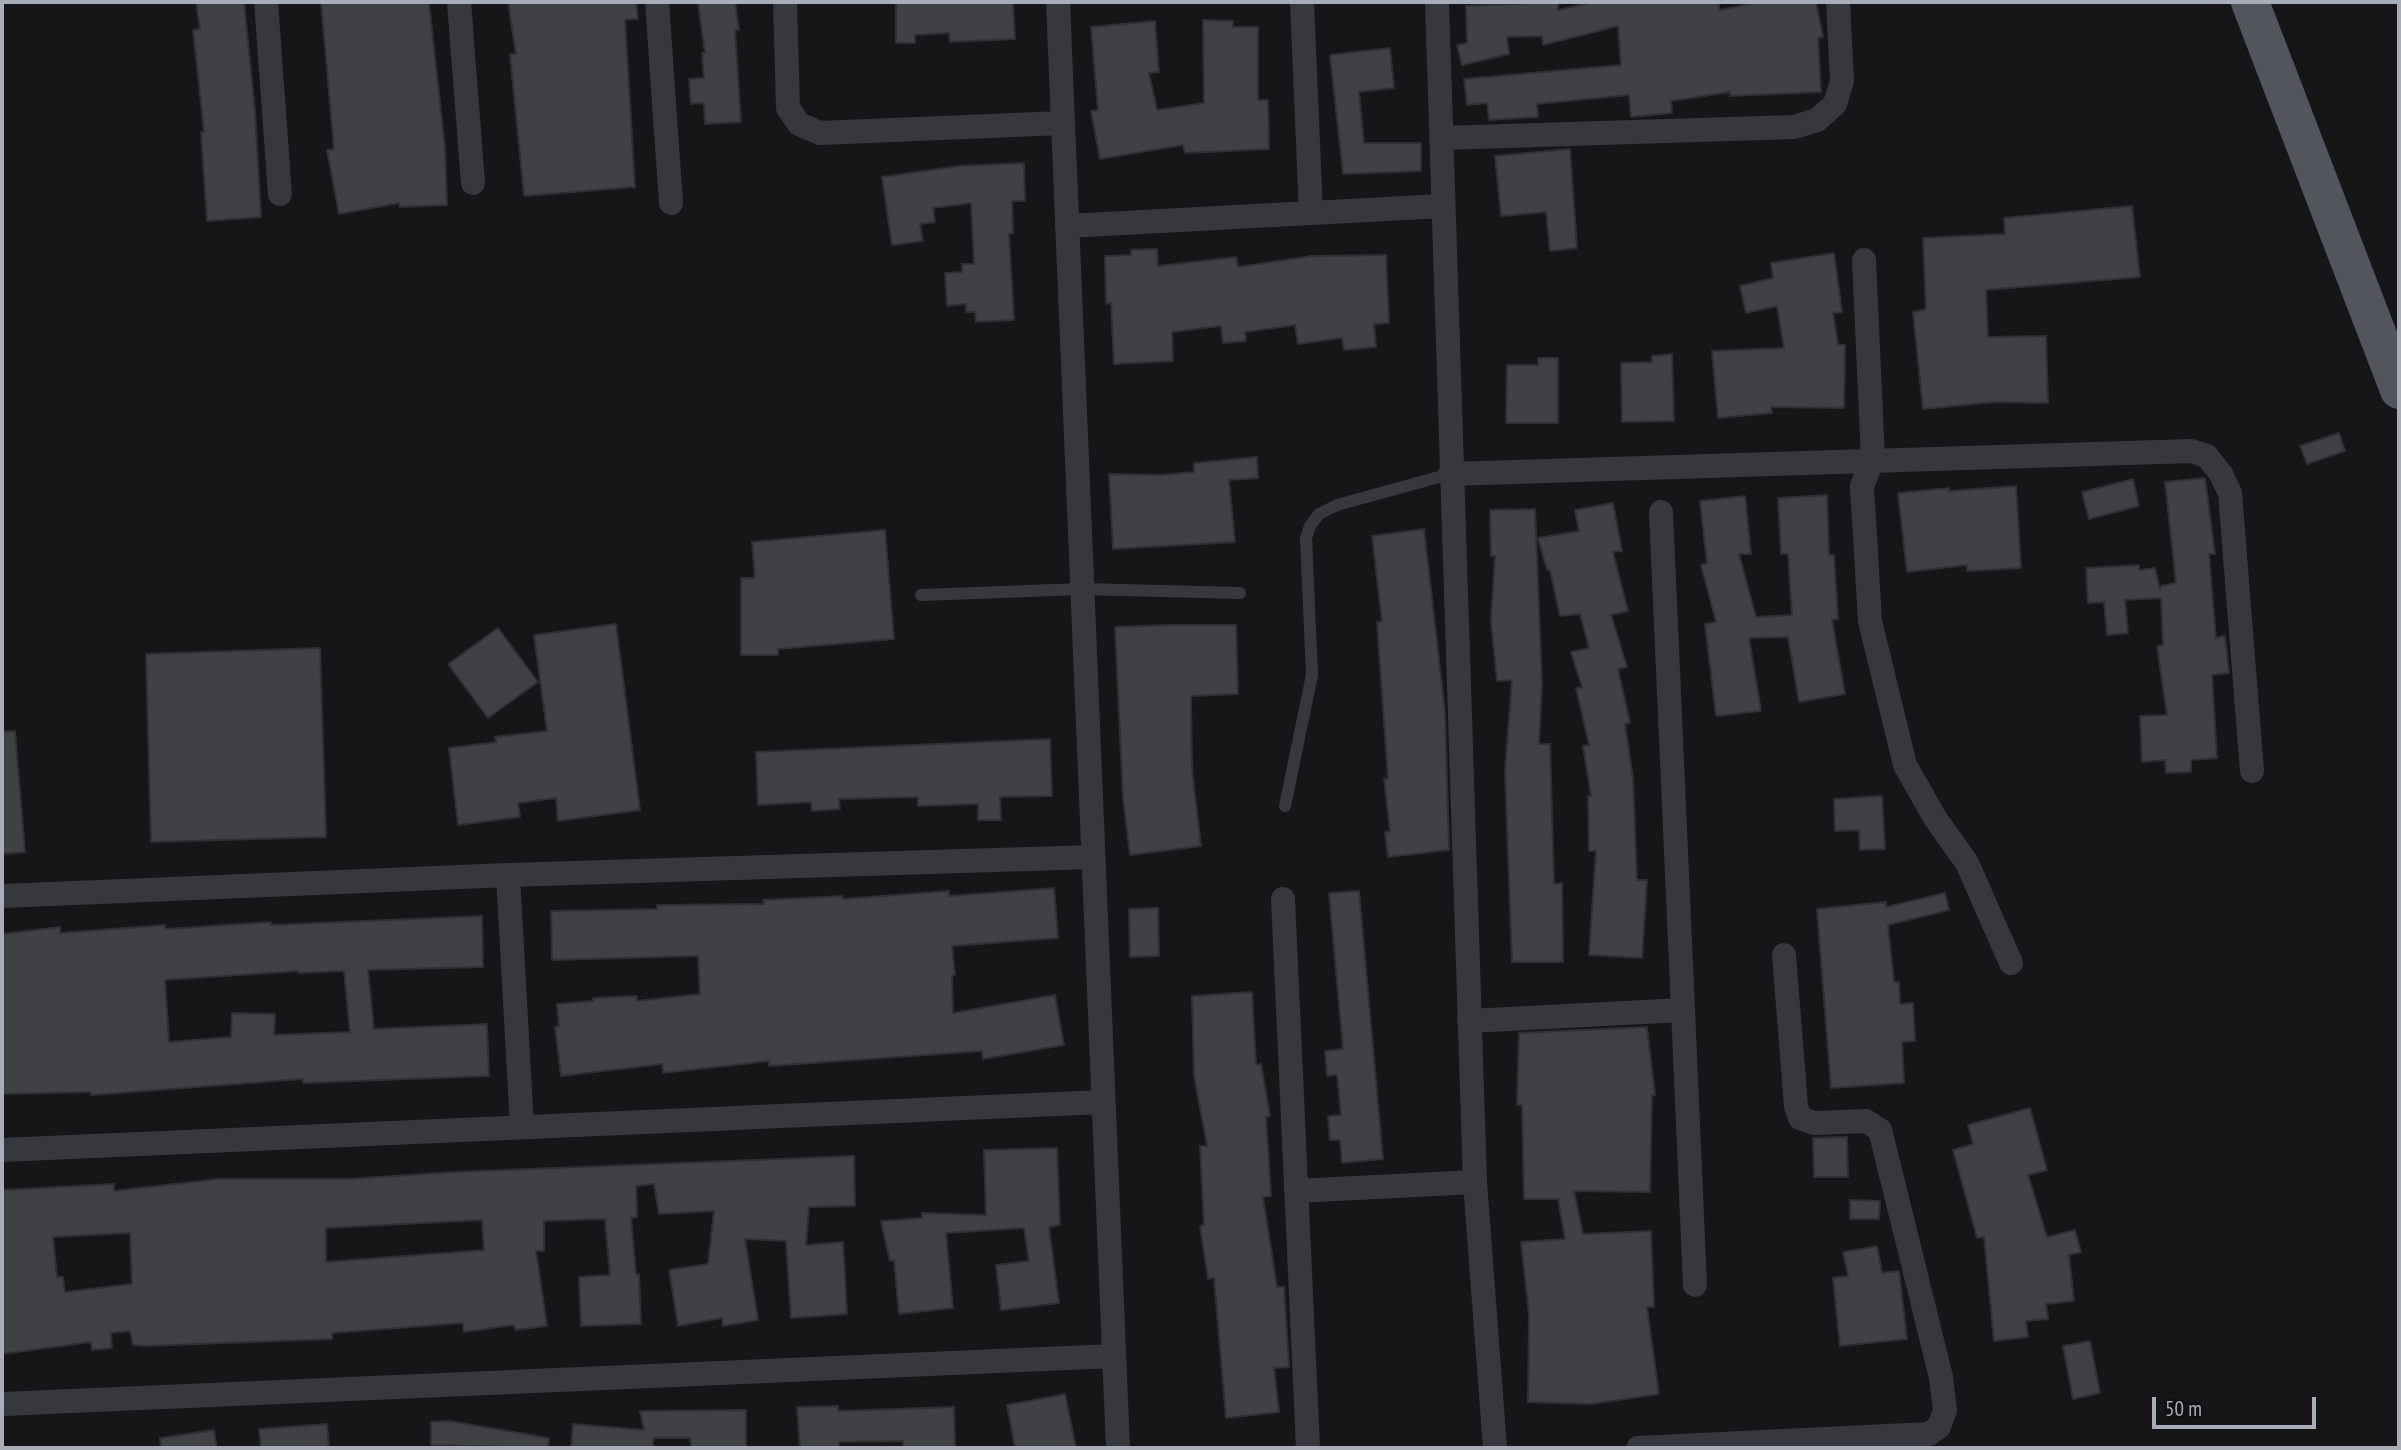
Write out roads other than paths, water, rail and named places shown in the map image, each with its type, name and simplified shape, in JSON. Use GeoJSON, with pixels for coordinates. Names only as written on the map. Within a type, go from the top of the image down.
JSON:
{"type":"FeatureCollection","features":[{"type":"Feature","properties":{"kind":"main road"},"geometry":{"type":"LineString","coordinates":[[2250,2],[2399,390]]}},
{"type":"Feature","properties":{"kind":"street"},"geometry":{"type":"LineString","coordinates":[[266,2],[280,194]]}},
{"type":"Feature","properties":{"kind":"street"},"geometry":{"type":"LineString","coordinates":[[459,2],[473,183]]}},
{"type":"Feature","properties":{"kind":"street"},"geometry":{"type":"LineString","coordinates":[[657,2],[671,203]]}},
{"type":"Feature","properties":{"kind":"street"},"geometry":{"type":"LineString","coordinates":[[785,2],[788,108],[799,124],[820,133],[1063,124]]}},
{"type":"Feature","properties":{"kind":"street"},"geometry":{"type":"LineString","coordinates":[[1058,2],[1118,1448]]}},
{"type":"Feature","properties":{"kind":"street"},"geometry":{"type":"LineString","coordinates":[[1302,2],[1311,213]]}},
{"type":"Feature","properties":{"kind":"street"},"geometry":{"type":"LineString","coordinates":[[1437,2],[1450,474],[1475,1182],[1495,1448]]}},
{"type":"Feature","properties":{"kind":"street"},"geometry":{"type":"LineString","coordinates":[[1442,138],[1794,127],[1818,120],[1835,104],[1842,81],[1838,2]]}},
{"type":"Feature","properties":{"kind":"street"},"geometry":{"type":"LineString","coordinates":[[1067,226],[1442,206]]}},
{"type":"Feature","properties":{"kind":"street"},"geometry":{"type":"LineString","coordinates":[[1864,260],[1873,459],[1862,486],[1870,621],[1905,765],[1935,818],[1967,863],[2011,963]]}},
{"type":"Feature","properties":{"kind":"street"},"geometry":{"type":"LineString","coordinates":[[1450,474],[2191,451],[2207,456],[2221,474],[2230,494],[2252,771]]}},
{"type":"Feature","properties":{"kind":"street"},"geometry":{"type":"LineString","coordinates":[[1661,512],[1695,1284]]}},
{"type":"Feature","properties":{"kind":"street"},"geometry":{"type":"LineString","coordinates":[[2,896],[508,875],[1093,857]]}},
{"type":"Feature","properties":{"kind":"street"},"geometry":{"type":"LineString","coordinates":[[508,875],[522,1127]]}},
{"type":"Feature","properties":{"kind":"street"},"geometry":{"type":"LineString","coordinates":[[1283,899],[1308,1448]]}},
{"type":"Feature","properties":{"kind":"street"},"geometry":{"type":"LineString","coordinates":[[1638,1448],[1929,1434],[1939,1427],[1945,1410],[1941,1377],[1880,1129],[1866,1121],[1814,1123],[1800,1118],[1796,1107],[1784,955]]}},
{"type":"Feature","properties":{"kind":"street"},"geometry":{"type":"LineString","coordinates":[[1469,1021],[1683,1010]]}},
{"type":"Feature","properties":{"kind":"street"},"geometry":{"type":"LineString","coordinates":[[2,1150],[1103,1102]]}},
{"type":"Feature","properties":{"kind":"street"},"geometry":{"type":"LineString","coordinates":[[1296,1191],[1475,1182]]}},
{"type":"Feature","properties":{"kind":"street"},"geometry":{"type":"LineString","coordinates":[[2,1404],[1114,1356]]}},
{"type":"Feature","properties":{"kind":"lane"},"geometry":{"type":"LineString","coordinates":[[1285,806],[1311,675],[1306,538],[1310,526],[1319,514],[1337,505],[1450,474]]}},
{"type":"Feature","properties":{"kind":"lane"},"geometry":{"type":"LineString","coordinates":[[920,595],[1082,589],[1240,593]]}}]}
